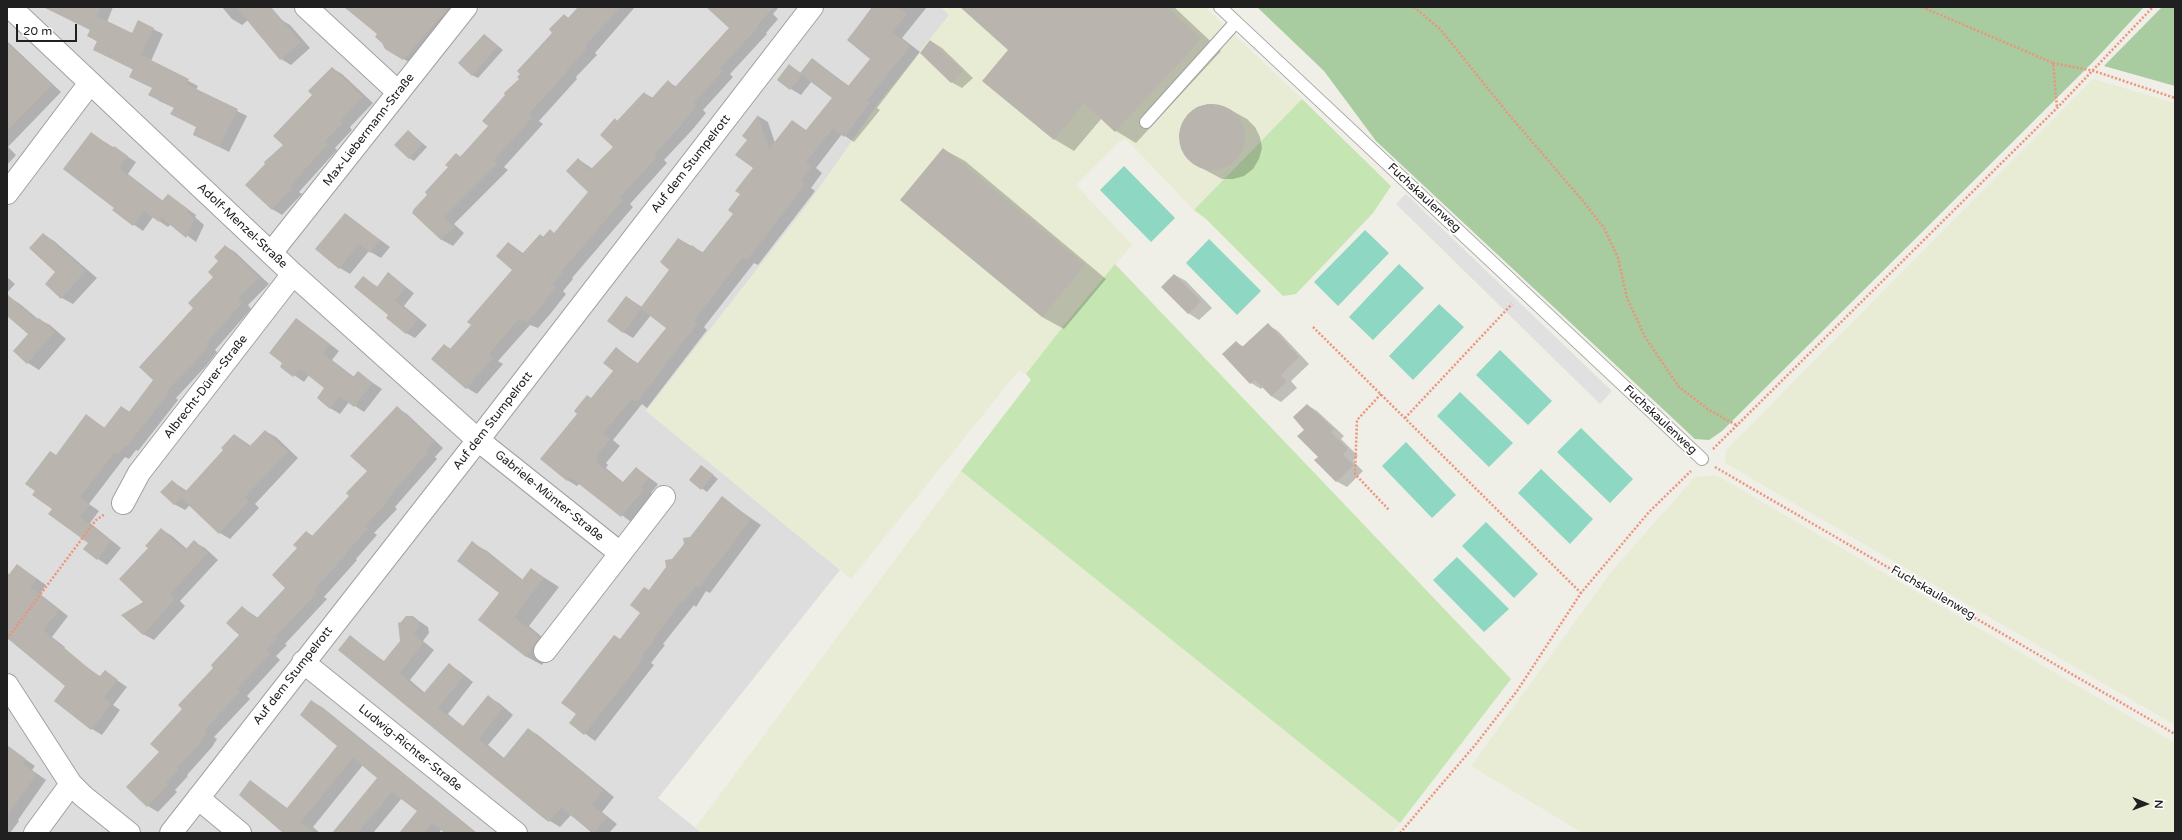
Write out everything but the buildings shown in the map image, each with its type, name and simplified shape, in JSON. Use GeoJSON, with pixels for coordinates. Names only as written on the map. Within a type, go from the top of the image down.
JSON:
{"type":"FeatureCollection","features":[{"type":"Feature","properties":{"kind":"street","name":"Adolf-Menzel-Straße"},"geometry":{"type":"LineString","coordinates":[[10,7],[293,274],[478,440]]}},
{"type":"Feature","properties":{"kind":"street"},"geometry":{"type":"LineString","coordinates":[[306,7],[398,92]]}},
{"type":"Feature","properties":{"kind":"street","name":"Max-Liebermann-Straße"},"geometry":{"type":"LineString","coordinates":[[271,253],[466,7]]}},
{"type":"Feature","properties":{"kind":"street","name":"Auf dem Stumpelrott"},"geometry":{"type":"LineString","coordinates":[[171,833],[478,440],[812,7]]}},
{"type":"Feature","properties":{"kind":"street"},"geometry":{"type":"LineString","coordinates":[[7,193],[90,83]]}},
{"type":"Feature","properties":{"kind":"street","name":"Albrecht-Dürer-Straße"},"geometry":{"type":"LineString","coordinates":[[123,503],[138,473],[293,274]]}},
{"type":"Feature","properties":{"kind":"street","name":"Gabriele-Münter-Straße"},"geometry":{"type":"LineString","coordinates":[[478,440],[620,553]]}},
{"type":"Feature","properties":{"kind":"street"},"geometry":{"type":"LineString","coordinates":[[545,651],[664,497]]}},
{"type":"Feature","properties":{"kind":"street","name":"Ludwig-Richter-Straße"},"geometry":{"type":"LineString","coordinates":[[304,662],[516,833]]}},
{"type":"Feature","properties":{"kind":"street"},"geometry":{"type":"LineString","coordinates":[[7,686],[71,784],[83,796],[129,833]]}},
{"type":"Feature","properties":{"kind":"street"},"geometry":{"type":"LineString","coordinates":[[35,833],[71,784]]}},
{"type":"Feature","properties":{"kind":"street"},"geometry":{"type":"LineString","coordinates":[[198,798],[240,833]]}},
{"type":"Feature","properties":{"kind":"lane","name":"Fuchskaulenweg"},"geometry":{"type":"LineString","coordinates":[[1220,7],[1702,460]]}},
{"type":"Feature","properties":{"kind":"lane"},"geometry":{"type":"LineString","coordinates":[[1146,122],[1236,22]]}},
{"type":"Feature","properties":{"kind":"path"},"geometry":{"type":"LineString","coordinates":[[1414,7],[1440,29],[1510,116],[1583,200],[1604,228],[1618,258],[1627,298],[1645,337],[1679,387],[1709,410],[1738,426]]}},
{"type":"Feature","properties":{"kind":"path"},"geometry":{"type":"LineString","coordinates":[[1922,7],[2053,63],[2094,71],[2175,98]]}},
{"type":"Feature","properties":{"kind":"path"},"geometry":{"type":"LineString","coordinates":[[2053,63],[2057,108],[2094,71],[2153,7]]}},
{"type":"Feature","properties":{"kind":"path"},"geometry":{"type":"LineString","coordinates":[[1405,418],[1524,292]]}},
{"type":"Feature","properties":{"kind":"path"},"geometry":{"type":"LineString","coordinates":[[1313,327],[1581,593]]}},
{"type":"Feature","properties":{"kind":"path"},"geometry":{"type":"LineString","coordinates":[[1381,394],[1358,420],[1355,474],[1389,510]]}},
{"type":"Feature","properties":{"kind":"path","name":"Fuchskaulenweg"},"geometry":{"type":"LineString","coordinates":[[1702,460],[2175,734]]}},
{"type":"Feature","properties":{"kind":"path"},"geometry":{"type":"LineString","coordinates":[[7,638],[96,520],[123,503]]}},
{"type":"Feature","properties":{"kind":"shaded area"},"geometry":{"type":"Polygon","coordinates":[[[7,7],[941,7],[950,15],[881,100],[808,204],[647,411],[840,570],[658,798],[702,833],[7,833],[7,7]]]}},
{"type":"Feature","properties":{"kind":"shaded area"},"geometry":{"type":"Polygon","coordinates":[[[1406,194],[1612,391],[1600,404],[1396,204],[1406,194]]]}},
{"type":"Feature","properties":{"kind":"green space"},"geometry":{"type":"Polygon","coordinates":[[[941,7],[1205,7],[1302,99],[1194,210],[1126,139],[1119,142],[1076,185],[1132,245],[1065,324],[1026,374],[1019,370],[851,579],[646,411],[808,204],[881,100],[949,15],[941,7]]]}},
{"type":"Feature","properties":{"kind":"green space"},"geometry":{"type":"Polygon","coordinates":[[[1257,7],[2144,7],[2092,63],[1722,431],[1709,440],[1695,439],[1376,141],[1324,71],[1257,7]]]}},
{"type":"Feature","properties":{"kind":"green space"},"geometry":{"type":"Polygon","coordinates":[[[2162,7],[2175,7],[2175,86],[2104,66],[2162,7]]]}},
{"type":"Feature","properties":{"kind":"green space"},"geometry":{"type":"Polygon","coordinates":[[[2093,79],[2175,103],[2175,725],[1725,463],[1726,450],[2093,79]]]}},
{"type":"Feature","properties":{"kind":"green space"},"geometry":{"type":"Polygon","coordinates":[[[1302,99],[1391,186],[1373,213],[1296,294],[1283,296],[1206,219],[1194,210],[1302,99]]]}},
{"type":"Feature","properties":{"kind":"green space"},"geometry":{"type":"Polygon","coordinates":[[[1124,166],[1175,218],[1151,242],[1100,190],[1124,166]]]}},
{"type":"Feature","properties":{"kind":"green space"},"geometry":{"type":"Polygon","coordinates":[[[1365,230],[1389,253],[1338,306],[1314,282],[1365,230]]]}},
{"type":"Feature","properties":{"kind":"green space"},"geometry":{"type":"Polygon","coordinates":[[[1209,239],[1261,291],[1237,315],[1186,263],[1209,239]]]}},
{"type":"Feature","properties":{"kind":"green space"},"geometry":{"type":"Polygon","coordinates":[[[1115,264],[1511,679],[1400,823],[961,471],[1031,380],[1026,374],[1115,264]]]}},
{"type":"Feature","properties":{"kind":"green space"},"geometry":{"type":"Polygon","coordinates":[[[1399,264],[1424,288],[1373,340],[1349,317],[1399,264]]]}},
{"type":"Feature","properties":{"kind":"green space"},"geometry":{"type":"Polygon","coordinates":[[[1439,304],[1464,327],[1413,380],[1389,356],[1439,304]]]}},
{"type":"Feature","properties":{"kind":"green space"},"geometry":{"type":"Polygon","coordinates":[[[1500,350],[1552,401],[1528,425],[1476,375],[1500,350]]]}},
{"type":"Feature","properties":{"kind":"green space"},"geometry":{"type":"Polygon","coordinates":[[[1460,392],[1513,443],[1489,467],[1437,416],[1460,392]]]}},
{"type":"Feature","properties":{"kind":"green space"},"geometry":{"type":"Polygon","coordinates":[[[1581,428],[1633,479],[1610,503],[1557,452],[1581,428]]]}},
{"type":"Feature","properties":{"kind":"green space"},"geometry":{"type":"Polygon","coordinates":[[[1406,442],[1456,495],[1432,518],[1382,466],[1406,442]]]}},
{"type":"Feature","properties":{"kind":"green space"},"geometry":{"type":"Polygon","coordinates":[[[1541,469],[1593,519],[1570,544],[1518,493],[1541,469]]]}},
{"type":"Feature","properties":{"kind":"green space"},"geometry":{"type":"Polygon","coordinates":[[[961,471],[1400,823],[1391,833],[702,833],[695,828],[961,471]]]}},
{"type":"Feature","properties":{"kind":"green space"},"geometry":{"type":"Polygon","coordinates":[[[1716,475],[2175,743],[2175,833],[1583,833],[1471,766],[1611,572],[1695,477],[1716,475]]]}},
{"type":"Feature","properties":{"kind":"green space"},"geometry":{"type":"Polygon","coordinates":[[[1486,522],[1538,574],[1514,598],[1462,546],[1486,522]]]}},
{"type":"Feature","properties":{"kind":"green space"},"geometry":{"type":"Polygon","coordinates":[[[1457,557],[1509,609],[1484,632],[1433,580],[1457,557]]]}}]}
